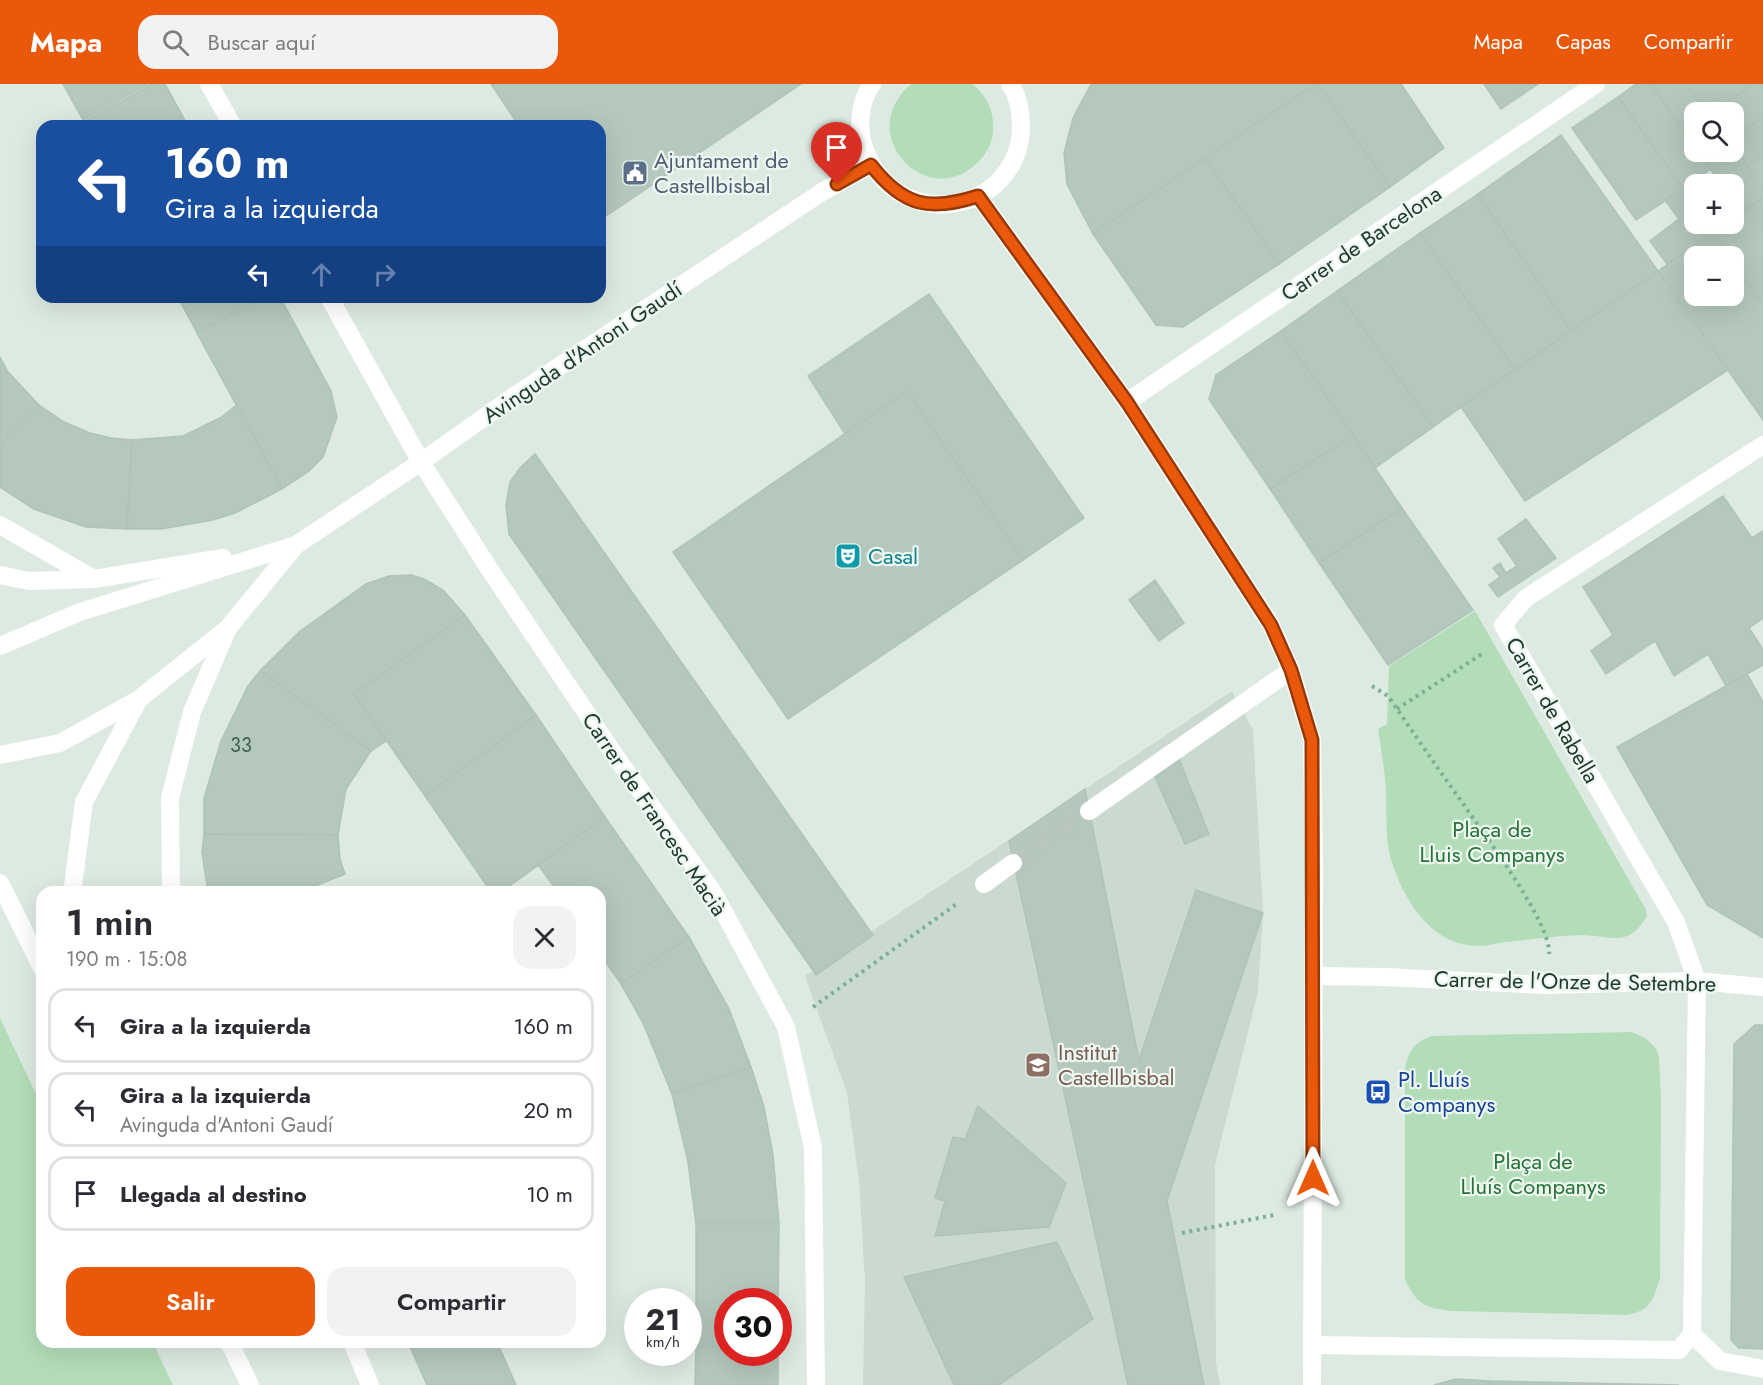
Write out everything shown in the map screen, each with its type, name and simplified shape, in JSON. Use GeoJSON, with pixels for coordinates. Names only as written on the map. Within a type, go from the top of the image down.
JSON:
{"type":"FeatureCollection","features":[{"type":"Feature","properties":{"kind":"street"},"geometry":{"type":"LineString","coordinates":[[209,84],[229,120]]}},
{"type":"Feature","properties":{"kind":"street"},"geometry":{"type":"LineString","coordinates":[[872,84],[861,113],[861,139],[871,165],[886,184],[906,198],[930,205],[954,204],[978,196],[998,182],[1013,162],[1021,138],[1021,114],[1010,84]]}},
{"type":"Feature","properties":{"kind":"street","name":"Carrer de Barcelona"},"geometry":{"type":"LineString","coordinates":[[1127,402],[1596,84]]}},
{"type":"Feature","properties":{"kind":"street","name":"Avinguda d'Antoni Gaudí"},"geometry":{"type":"LineString","coordinates":[[296,545],[422,462],[507,401],[792,212],[871,165]]}},
{"type":"Feature","properties":{"kind":"street"},"geometry":{"type":"LineString","coordinates":[[978,196],[1127,402],[1271,625],[1291,670],[1312,740],[1314,976],[1312,1385]]}},
{"type":"Feature","properties":{"kind":"street","name":"Carrer de Francesc Macià"},"geometry":{"type":"LineString","coordinates":[[332,303],[422,462],[490,570],[603,737],[713,892],[786,1027],[813,1148],[816,1385]]}},
{"type":"Feature","properties":{"kind":"street","name":"Carrer de Rabella"},"geometry":{"type":"LineString","coordinates":[[1697,981],[1676,922],[1503,625],[1526,598],[1763,445]]}},
{"type":"Feature","properties":{"kind":"street"},"geometry":{"type":"LineString","coordinates":[[0,525],[94,579]]}},
{"type":"Feature","properties":{"kind":"street"},"geometry":{"type":"LineString","coordinates":[[0,575],[29,581],[94,579],[296,545]]}},
{"type":"Feature","properties":{"kind":"street"},"geometry":{"type":"LineString","coordinates":[[0,755],[60,742],[139,699],[228,628],[296,545]]}},
{"type":"Feature","properties":{"kind":"street"},"geometry":{"type":"LineString","coordinates":[[0,646],[80,612],[296,545]]}},
{"type":"Feature","properties":{"kind":"street"},"geometry":{"type":"LineString","coordinates":[[171,886],[170,798],[192,712],[228,628]]}},
{"type":"Feature","properties":{"kind":"street"},"geometry":{"type":"LineString","coordinates":[[1089,811],[1291,670]]}},
{"type":"Feature","properties":{"kind":"street"},"geometry":{"type":"LineString","coordinates":[[73,886],[84,802],[139,699]]}},
{"type":"Feature","properties":{"kind":"street"},"geometry":{"type":"LineString","coordinates":[[984,884],[1013,863]]}},
{"type":"Feature","properties":{"kind":"street"},"geometry":{"type":"LineString","coordinates":[[0,884],[36,956]]}},
{"type":"Feature","properties":{"kind":"street","name":"Carrer de l'Onze de Setembre"},"geometry":{"type":"LineString","coordinates":[[1314,976],[1386,976],[1546,985],[1697,981],[1763,987]]}},
{"type":"Feature","properties":{"kind":"street"},"geometry":{"type":"LineString","coordinates":[[1312,1344],[1679,1350],[1692,1334],[1697,981]]}},
{"type":"Feature","properties":{"kind":"street"},"geometry":{"type":"LineString","coordinates":[[1692,1334],[1720,1361],[1763,1369]]}},
{"type":"Feature","properties":{"kind":"street"},"geometry":{"type":"LineString","coordinates":[[231,1348],[250,1385]]}},
{"type":"Feature","properties":{"kind":"street"},"geometry":{"type":"LineString","coordinates":[[240,1348],[250,1385]]}},
{"type":"Feature","properties":{"kind":"street"},"geometry":{"type":"LineString","coordinates":[[354,1348],[370,1385]]}},
{"type":"Feature","properties":{"kind":"path"},"geometry":{"type":"LineString","coordinates":[[1397,709],[1510,636]]}},
{"type":"Feature","properties":{"kind":"path"},"geometry":{"type":"LineString","coordinates":[[1372,686],[1388,696],[1524,893],[1547,938],[1550,947],[1549,960]]}},
{"type":"Feature","properties":{"kind":"path"},"geometry":{"type":"LineString","coordinates":[[786,1027],[984,884]]}},
{"type":"Feature","properties":{"kind":"path"},"geometry":{"type":"LineString","coordinates":[[1182,1233],[1274,1215]]}},
{"type":"Feature","properties":{"kind":"shaded area","name":"Institut Castellbisbal"},"geometry":{"type":"Polygon","coordinates":[[[1232,691],[1253,730],[1263,913],[1258,991],[1215,1165],[1216,1362],[1220,1385],[863,1385],[865,1281],[859,1181],[847,1093],[805,976],[1232,691]]]}},
{"type":"Feature","properties":{"kind":"green space"},"geometry":{"type":"Polygon","coordinates":[[[911,84],[972,84],[982,93],[991,111],[993,132],[988,149],[977,163],[957,176],[937,178],[919,173],[904,161],[893,144],[890,124],[895,104],[911,84]]]}},
{"type":"Feature","properties":{"kind":"green space","name":"Plaça de Lluis Companys"},"geometry":{"type":"Polygon","coordinates":[[[1475,611],[1645,908],[1647,916],[1634,932],[1627,936],[1613,938],[1579,935],[1483,946],[1463,944],[1433,929],[1421,917],[1402,888],[1388,848],[1383,760],[1378,729],[1387,724],[1389,666],[1475,611]]]}},
{"type":"Feature","properties":{"kind":"green space"},"geometry":{"type":"Polygon","coordinates":[[[0,1018],[36,1094],[36,1348],[155,1348],[173,1385],[0,1385],[0,1018]]]}},
{"type":"Feature","properties":{"kind":"green space","name":"Plaça de Lluís Companys"},"geometry":{"type":"Polygon","coordinates":[[[1632,1032],[1645,1038],[1655,1047],[1659,1056],[1661,1100],[1660,1279],[1647,1307],[1628,1315],[1452,1311],[1423,1304],[1405,1280],[1405,1070],[1408,1058],[1416,1044],[1432,1036],[1632,1032]]]}},
{"type":"Feature","properties":{"kind":"building"},"geometry":{"type":"Polygon","coordinates":[[[63,84],[148,84],[83,120],[63,84]]]}},
{"type":"Feature","properties":{"kind":"building"},"geometry":{"type":"Polygon","coordinates":[[[152,84],[165,84],[185,120],[87,120],[152,84]]]}},
{"type":"Feature","properties":{"kind":"building","name":"Ajuntament de Castellbisbal"},"geometry":{"type":"Polygon","coordinates":[[[491,84],[801,84],[606,216],[606,120],[515,120],[491,84]]]}},
{"type":"Feature","properties":{"kind":"building"},"geometry":{"type":"Polygon","coordinates":[[[1093,84],[1315,84],[1093,234],[1067,184],[1064,153],[1073,118],[1093,84]]]}},
{"type":"Feature","properties":{"kind":"building"},"geometry":{"type":"Polygon","coordinates":[[[1318,84],[1390,187],[1279,264],[1205,158],[1318,84]]]}},
{"type":"Feature","properties":{"kind":"building"},"geometry":{"type":"Polygon","coordinates":[[[1318,84],[1401,84],[1444,148],[1390,187],[1318,84]]]}},
{"type":"Feature","properties":{"kind":"building"},"geometry":{"type":"Polygon","coordinates":[[[1484,84],[1538,84],[1501,109],[1484,84]]]}},
{"type":"Feature","properties":{"kind":"building"},"geometry":{"type":"Polygon","coordinates":[[[1636,84],[1651,84],[1684,131],[1684,162],[1705,162],[1710,169],[1703,174],[1684,174],[1683,189],[1618,97],[1636,84]]]}},
{"type":"Feature","properties":{"kind":"building"},"geometry":{"type":"Polygon","coordinates":[[[1651,84],[1687,84],[1700,102],[1684,102],[1684,131],[1651,84]]]}},
{"type":"Feature","properties":{"kind":"building"},"geometry":{"type":"Polygon","coordinates":[[[1687,84],[1752,84],[1726,102],[1700,102],[1687,84]]]}},
{"type":"Feature","properties":{"kind":"building"},"geometry":{"type":"Polygon","coordinates":[[[1754,84],[1763,84],[1763,117],[1744,131],[1744,102],[1728,102],[1754,84]]]}},
{"type":"Feature","properties":{"kind":"building"},"geometry":{"type":"Polygon","coordinates":[[[1618,97],[1683,189],[1636,220],[1572,128],[1618,97]]]}},
{"type":"Feature","properties":{"kind":"building"},"geometry":{"type":"Polygon","coordinates":[[[1763,117],[1763,155],[1747,166],[1744,162],[1744,130],[1763,117]]]}},
{"type":"Feature","properties":{"kind":"building"},"geometry":{"type":"Polygon","coordinates":[[[1561,135],[1658,271],[1571,331],[1478,194],[1561,135]]]}},
{"type":"Feature","properties":{"kind":"building"},"geometry":{"type":"Polygon","coordinates":[[[1763,155],[1763,198],[1744,210],[1744,184],[1754,176],[1747,166],[1763,155]]]}},
{"type":"Feature","properties":{"kind":"building"},"geometry":{"type":"Polygon","coordinates":[[[1205,158],[1279,264],[1183,327],[1156,325],[1093,234],[1205,158]]]}},
{"type":"Feature","properties":{"kind":"building"},"geometry":{"type":"Polygon","coordinates":[[[1705,162],[1744,162],[1754,176],[1744,184],[1744,174],[1714,174],[1705,162]]]}},
{"type":"Feature","properties":{"kind":"building"},"geometry":{"type":"Polygon","coordinates":[[[1683,189],[1684,234],[1711,234],[1693,246],[1684,246],[1684,252],[1667,264],[1650,241],[1679,219],[1665,200],[1683,189]]]}},
{"type":"Feature","properties":{"kind":"building"},"geometry":{"type":"Polygon","coordinates":[[[1478,194],[1571,331],[1515,369],[1420,233],[1478,194]]]}},
{"type":"Feature","properties":{"kind":"building"},"geometry":{"type":"Polygon","coordinates":[[[1763,198],[1763,305],[1744,278],[1744,246],[1722,246],[1713,234],[1744,234],[1744,211],[1763,198]]]}},
{"type":"Feature","properties":{"kind":"building"},"geometry":{"type":"Polygon","coordinates":[[[1420,233],[1515,369],[1433,427],[1337,291],[1420,233]]]}},
{"type":"Feature","properties":{"kind":"building"},"geometry":{"type":"Polygon","coordinates":[[[1713,234],[1722,246],[1694,246],[1713,234]]]}},
{"type":"Feature","properties":{"kind":"building"},"geometry":{"type":"Polygon","coordinates":[[[1684,253],[1684,306],[1744,306],[1744,278],[1763,305],[1763,420],[1658,271],[1684,253]]]}},
{"type":"Feature","properties":{"kind":"building"},"geometry":{"type":"Polygon","coordinates":[[[1658,271],[1728,370],[1525,501],[1461,407],[1658,271]]]}},
{"type":"Feature","properties":{"kind":"building"},"geometry":{"type":"Polygon","coordinates":[[[1337,291],[1433,427],[1375,468],[1281,331],[1337,291]]]}},
{"type":"Feature","properties":{"kind":"building"},"geometry":{"type":"Polygon","coordinates":[[[929,294],[1084,518],[1023,560],[907,391],[845,434],[808,376],[929,294]]]}},
{"type":"Feature","properties":{"kind":"building"},"geometry":{"type":"Polygon","coordinates":[[[181,303],[252,303],[197,333],[181,303]]]}},
{"type":"Feature","properties":{"kind":"building"},"geometry":{"type":"Polygon","coordinates":[[[252,303],[283,303],[331,391],[337,417],[323,457],[308,472],[282,489],[197,333],[252,303]]]}},
{"type":"Feature","properties":{"kind":"building"},"geometry":{"type":"Polygon","coordinates":[[[1281,331],[1353,435],[1270,489],[1209,399],[1216,375],[1281,331]]]}},
{"type":"Feature","properties":{"kind":"building"},"geometry":{"type":"Polygon","coordinates":[[[0,357],[8,372],[39,405],[0,447],[0,357]]]}},
{"type":"Feature","properties":{"kind":"building","name":"Casal"},"geometry":{"type":"Polygon","coordinates":[[[907,391],[1023,560],[788,719],[673,552],[907,391]]]}},
{"type":"Feature","properties":{"kind":"building"},"geometry":{"type":"Polygon","coordinates":[[[39,405],[64,422],[90,433],[132,440],[127,529],[86,527],[34,509],[0,487],[0,447],[39,405]]]}},
{"type":"Feature","properties":{"kind":"building"},"geometry":{"type":"Polygon","coordinates":[[[237,405],[282,489],[235,513],[213,520],[161,529],[127,529],[132,440],[183,436],[220,418],[237,405]]]}},
{"type":"Feature","properties":{"kind":"building"},"geometry":{"type":"Polygon","coordinates":[[[1353,435],[1402,508],[1319,563],[1270,489],[1353,435]]]}},
{"type":"Feature","properties":{"kind":"building"},"geometry":{"type":"Polygon","coordinates":[[[535,454],[873,935],[816,975],[509,534],[506,505],[510,482],[520,468],[535,454]]]}},
{"type":"Feature","properties":{"kind":"building"},"geometry":{"type":"Polygon","coordinates":[[[1723,496],[1752,538],[1763,531],[1763,618],[1749,628],[1763,649],[1763,665],[1726,686],[1708,654],[1674,676],[1655,641],[1606,674],[1591,651],[1613,635],[1583,587],[1723,496]]]}},
{"type":"Feature","properties":{"kind":"building"},"geometry":{"type":"Polygon","coordinates":[[[1402,508],[1473,610],[1388,665],[1319,563],[1402,508]]]}},
{"type":"Feature","properties":{"kind":"building"},"geometry":{"type":"Polygon","coordinates":[[[1526,519],[1556,558],[1498,597],[1489,585],[1500,577],[1493,568],[1500,563],[1506,573],[1517,566],[1498,539],[1526,519]]]}},
{"type":"Feature","properties":{"kind":"building"},"geometry":{"type":"Polygon","coordinates":[[[411,575],[424,579],[443,590],[465,615],[354,694],[386,741],[371,751],[260,671],[299,632],[366,584],[389,576],[411,575]]]}},
{"type":"Feature","properties":{"kind":"building"},"geometry":{"type":"Polygon","coordinates":[[[1155,580],[1184,623],[1159,641],[1129,600],[1155,580]]]}},
{"type":"Feature","properties":{"kind":"building"},"geometry":{"type":"Polygon","coordinates":[[[465,615],[536,715],[425,796],[354,694],[465,615]]]}},
{"type":"Feature","properties":{"kind":"building"},"geometry":{"type":"Polygon","coordinates":[[[260,671],[371,751],[346,789],[338,835],[204,834],[204,798],[221,741],[248,686],[260,671]]]}},
{"type":"Feature","properties":{"kind":"building"},"geometry":{"type":"Polygon","coordinates":[[[1747,674],[1763,702],[1763,938],[1707,905],[1617,747],[1747,674]]]}},
{"type":"Feature","properties":{"kind":"building"},"geometry":{"type":"Polygon","coordinates":[[[536,715],[605,817],[509,886],[487,886],[425,796],[536,715]]]}},
{"type":"Feature","properties":{"kind":"building"},"geometry":{"type":"Polygon","coordinates":[[[1179,759],[1209,834],[1185,844],[1155,777],[1179,759]]]}},
{"type":"Feature","properties":{"kind":"building"},"geometry":{"type":"Polygon","coordinates":[[[1085,789],[1139,1060],[1196,890],[1263,913],[1167,1201],[1204,1385],[1128,1385],[1009,841],[1085,789]]]}},
{"type":"Feature","properties":{"kind":"building"},"geometry":{"type":"Polygon","coordinates":[[[605,817],[689,937],[621,984],[606,963],[606,886],[554,886],[538,865],[605,817]]]}},
{"type":"Feature","properties":{"kind":"building"},"geometry":{"type":"Polygon","coordinates":[[[204,834],[338,835],[340,859],[345,874],[315,886],[207,886],[202,852],[204,834]]]}},
{"type":"Feature","properties":{"kind":"building"},"geometry":{"type":"Polygon","coordinates":[[[689,937],[729,1009],[751,1067],[672,1094],[643,1023],[621,984],[689,937]]]}},
{"type":"Feature","properties":{"kind":"building"},"geometry":{"type":"Polygon","coordinates":[[[1755,1025],[1763,1025],[1763,1349],[1739,1348],[1731,1340],[1734,1044],[1755,1025]]]}},
{"type":"Feature","properties":{"kind":"building"},"geometry":{"type":"Polygon","coordinates":[[[751,1067],[764,1107],[773,1155],[779,1224],[696,1224],[688,1162],[672,1094],[751,1067]]]}},
{"type":"Feature","properties":{"kind":"building"},"geometry":{"type":"Polygon","coordinates":[[[978,1106],[1066,1183],[1049,1227],[935,1236],[945,1201],[935,1198],[953,1137],[965,1139],[978,1106]]]}},
{"type":"Feature","properties":{"kind":"building"},"geometry":{"type":"Polygon","coordinates":[[[696,1224],[779,1224],[778,1288],[714,1288],[714,1346],[702,1346],[702,1288],[696,1288],[696,1224]]]}},
{"type":"Feature","properties":{"kind":"building"},"geometry":{"type":"Polygon","coordinates":[[[1057,1242],[1093,1319],[999,1385],[954,1385],[904,1277],[1057,1242]]]}},
{"type":"Feature","properties":{"kind":"building"},"geometry":{"type":"Polygon","coordinates":[[[702,1346],[714,1346],[714,1366],[778,1366],[778,1385],[695,1385],[695,1366],[702,1366],[702,1346]]]}},
{"type":"Feature","properties":{"kind":"building"},"geometry":{"type":"Polygon","coordinates":[[[411,1348],[500,1348],[516,1385],[427,1385],[411,1348]]]}},
{"type":"Feature","properties":{"kind":"building"},"geometry":{"type":"Polygon","coordinates":[[[1456,1379],[1489,1381],[1489,1385],[1434,1385],[1456,1379]]]}},
{"type":"Feature","properties":{"kind":"building"},"geometry":{"type":"Polygon","coordinates":[[[1489,1381],[1679,1385],[1489,1385],[1489,1381]]]}},
{"type":"Feature","properties":{"kind":"tunnel"},"geometry":{"type":"LineString","coordinates":[[1013,863],[1089,811]]}},
{"type":"Feature","properties":{"kind":"place","name":"Ajuntament de Castellbisbal"},"geometry":{"type":"Point","coordinates":[635,173]}},
{"type":"Feature","properties":{"kind":"place","name":"Casal"},"geometry":{"type":"Point","coordinates":[848,556]}},
{"type":"Feature","properties":{"kind":"place","name":"Institut Castellbisbal"},"geometry":{"type":"Point","coordinates":[1038,1065]}},
{"type":"Feature","properties":{"kind":"place","name":"Pl. Lluís Companys"},"geometry":{"type":"Point","coordinates":[1378,1092]}},
{"type":"Feature","properties":{"kind":"route"},"geometry":{"type":"LineString","coordinates":[[837,184],[871,165],[886,184],[906,198],[930,205],[954,204],[978,196],[1127,402],[1271,625],[1291,670],[1312,740],[1313,1178]]}}]}
